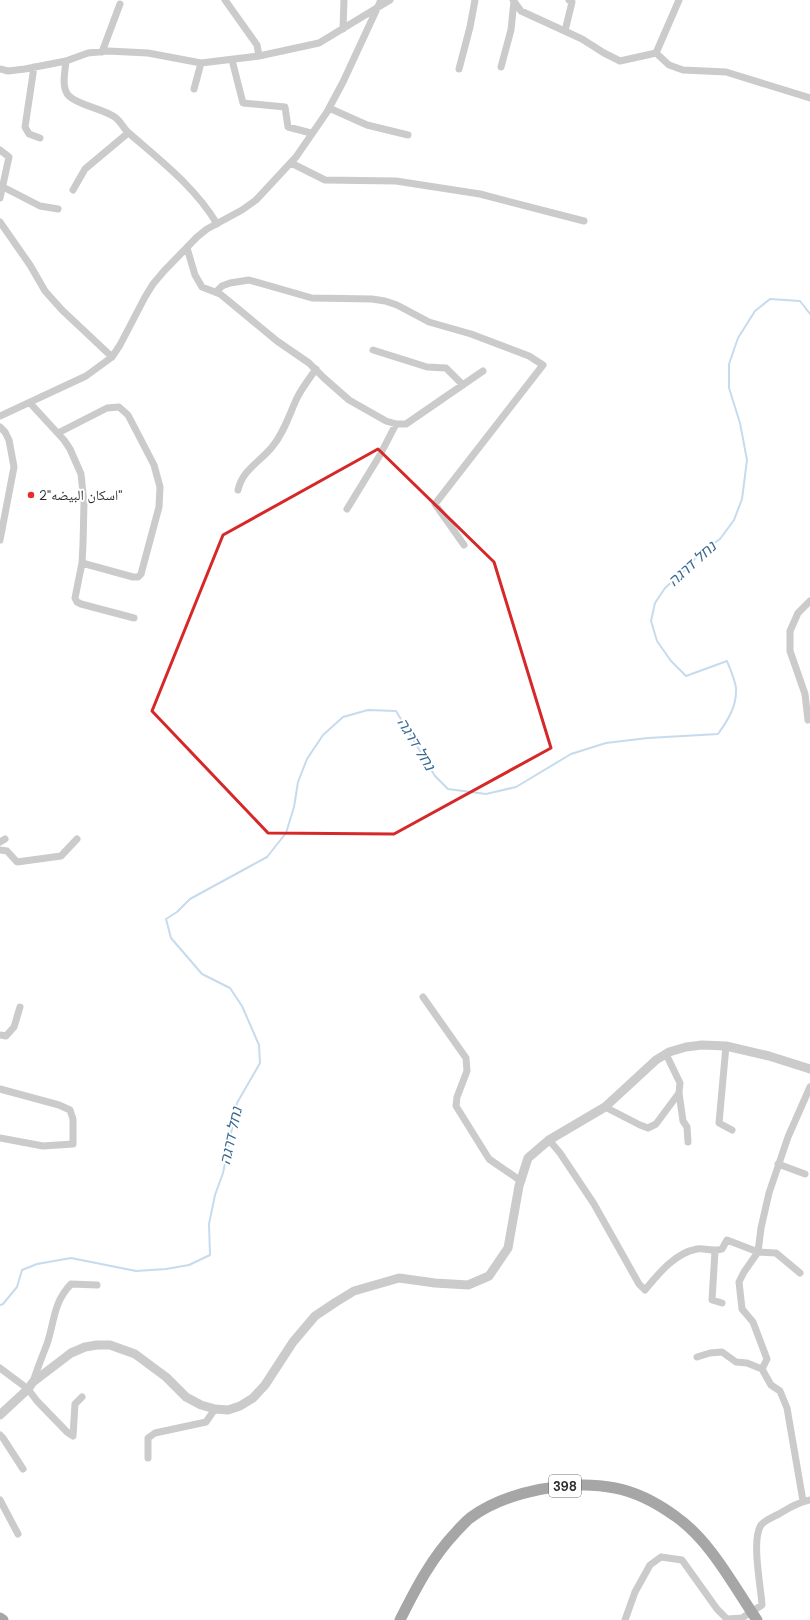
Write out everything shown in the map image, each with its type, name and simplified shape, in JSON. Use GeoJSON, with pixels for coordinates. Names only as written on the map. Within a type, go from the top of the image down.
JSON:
{"type":"FeatureCollection","features":[{"type":"Feature","properties":{"kind":"main road","name":"398"},"geometry":{"type":"LineString","coordinates":[[400,1620],[427,1569],[443,1546],[469,1518],[495,1503],[521,1494],[556,1486],[584,1485],[615,1488],[640,1496],[676,1516],[704,1542],[757,1620]]}},
{"type":"Feature","properties":{"kind":"street"},"geometry":{"type":"LineString","coordinates":[[225,0],[257,45],[259,56]]}},
{"type":"Feature","properties":{"kind":"street"},"geometry":{"type":"LineString","coordinates":[[343,29],[344,0]]}},
{"type":"Feature","properties":{"kind":"street"},"geometry":{"type":"LineString","coordinates":[[0,415],[30,403],[86,376],[112,357],[153,284],[197,237],[256,200],[296,157],[329,108],[382,0]]}},
{"type":"Feature","properties":{"kind":"street"},"geometry":{"type":"LineString","coordinates":[[0,69],[8,71],[34,67],[102,52],[127,51],[148,53],[201,63],[259,56],[319,42],[390,0]]}},
{"type":"Feature","properties":{"kind":"street"},"geometry":{"type":"LineString","coordinates":[[459,69],[470,27],[475,0]]}},
{"type":"Feature","properties":{"kind":"street"},"geometry":{"type":"LineString","coordinates":[[514,0],[521,11],[582,39],[620,61],[656,53]]}},
{"type":"Feature","properties":{"kind":"street"},"geometry":{"type":"LineString","coordinates":[[501,67],[511,30],[514,0]]}},
{"type":"Feature","properties":{"kind":"street"},"geometry":{"type":"LineString","coordinates":[[565,31],[572,2],[569,0]]}},
{"type":"Feature","properties":{"kind":"street"},"geometry":{"type":"LineString","coordinates":[[656,53],[679,0]]}},
{"type":"Feature","properties":{"kind":"street"},"geometry":{"type":"LineString","coordinates":[[102,52],[120,4]]}},
{"type":"Feature","properties":{"kind":"street"},"geometry":{"type":"LineString","coordinates":[[656,53],[669,65],[683,70],[726,72],[810,98]]}},
{"type":"Feature","properties":{"kind":"street"},"geometry":{"type":"LineString","coordinates":[[232,60],[243,103],[285,107],[288,127],[311,133]]}},
{"type":"Feature","properties":{"kind":"street"},"geometry":{"type":"LineString","coordinates":[[66,61],[64,86],[69,96],[75,101],[116,118],[128,133],[141,142],[192,192],[208,209],[216,224]]}},
{"type":"Feature","properties":{"kind":"street"},"geometry":{"type":"LineString","coordinates":[[194,89],[201,63]]}},
{"type":"Feature","properties":{"kind":"street"},"geometry":{"type":"LineString","coordinates":[[34,67],[24,127],[29,134],[40,138]]}},
{"type":"Feature","properties":{"kind":"street"},"geometry":{"type":"LineString","coordinates":[[329,108],[367,125],[408,134]]}},
{"type":"Feature","properties":{"kind":"street"},"geometry":{"type":"LineString","coordinates":[[73,190],[85,169],[128,133]]}},
{"type":"Feature","properties":{"kind":"street"},"geometry":{"type":"LineString","coordinates":[[0,150],[9,157],[0,198]]}},
{"type":"Feature","properties":{"kind":"street"},"geometry":{"type":"LineString","coordinates":[[291,162],[325,180],[396,181],[480,194],[584,221]]}},
{"type":"Feature","properties":{"kind":"street"},"geometry":{"type":"LineString","coordinates":[[3,187],[40,206],[58,210]]}},
{"type":"Feature","properties":{"kind":"street"},"geometry":{"type":"LineString","coordinates":[[0,222],[30,265],[45,291],[62,310],[112,357]]}},
{"type":"Feature","properties":{"kind":"street"},"geometry":{"type":"LineString","coordinates":[[187,248],[198,282],[207,290],[216,292],[225,298],[271,336],[306,360],[349,400],[376,416],[396,424],[406,424],[483,371]]}},
{"type":"Feature","properties":{"kind":"street"},"geometry":{"type":"LineString","coordinates":[[216,292],[222,286],[230,283],[249,280],[312,298],[372,299],[385,301],[397,305],[429,322],[471,334],[529,356],[543,365],[435,504],[464,544]]}},
{"type":"Feature","properties":{"kind":"street"},"geometry":{"type":"LineString","coordinates":[[373,350],[427,368],[446,368],[463,385]]}},
{"type":"Feature","properties":{"kind":"street"},"geometry":{"type":"LineString","coordinates":[[238,490],[243,476],[278,440],[289,420],[298,396],[316,369]]}},
{"type":"Feature","properties":{"kind":"street"},"geometry":{"type":"LineString","coordinates":[[30,403],[58,433],[70,449],[81,474],[84,503],[82,563],[75,598],[77,602],[134,618]]}},
{"type":"Feature","properties":{"kind":"street"},"geometry":{"type":"LineString","coordinates":[[58,433],[107,408],[119,407],[128,415],[154,465],[160,486],[159,507],[141,574],[138,577],[133,577],[82,563]]}},
{"type":"Feature","properties":{"kind":"street"},"geometry":{"type":"LineString","coordinates":[[347,509],[380,455],[396,424]]}},
{"type":"Feature","properties":{"kind":"street"},"geometry":{"type":"LineString","coordinates":[[0,428],[6,432],[9,440],[14,467],[0,540]]}},
{"type":"Feature","properties":{"kind":"street"},"geometry":{"type":"LineString","coordinates":[[808,720],[805,694],[790,651],[790,630],[798,612],[810,601]]}},
{"type":"Feature","properties":{"kind":"street"},"geometry":{"type":"LineString","coordinates":[[0,850],[7,851],[17,862],[61,856],[77,839]]}},
{"type":"Feature","properties":{"kind":"street"},"geometry":{"type":"LineString","coordinates":[[423,997],[466,1058],[467,1071],[457,1096],[456,1106],[489,1159],[520,1181]]}},
{"type":"Feature","properties":{"kind":"street"},"geometry":{"type":"LineString","coordinates":[[0,1035],[6,1036],[14,1027],[20,1007]]}},
{"type":"Feature","properties":{"kind":"street"},"geometry":{"type":"LineString","coordinates":[[0,1415],[30,1385],[72,1353],[85,1347],[110,1346],[135,1354],[166,1377],[186,1397],[201,1405],[215,1409],[228,1410],[240,1406],[253,1398],[265,1385],[293,1342],[315,1316],[354,1291],[400,1278],[435,1283],[468,1285],[489,1276],[508,1248],[520,1181],[528,1158],[549,1140],[605,1107],[656,1060],[666,1054],[686,1047],[702,1045],[726,1046],[769,1056],[810,1069]]}},
{"type":"Feature","properties":{"kind":"street"},"geometry":{"type":"LineString","coordinates":[[726,1046],[719,1123],[732,1130]]}},
{"type":"Feature","properties":{"kind":"street"},"geometry":{"type":"LineString","coordinates":[[666,1054],[680,1083],[679,1093],[684,1121],[687,1127],[688,1142]]}},
{"type":"Feature","properties":{"kind":"street"},"geometry":{"type":"LineString","coordinates":[[762,1369],[767,1359],[753,1322],[742,1309],[739,1282],[758,1252],[762,1221],[778,1164],[790,1130],[810,1087]]}},
{"type":"Feature","properties":{"kind":"street"},"geometry":{"type":"LineString","coordinates":[[0,1090],[59,1105],[70,1110],[73,1119],[73,1144],[43,1146],[0,1138]]}},
{"type":"Feature","properties":{"kind":"street"},"geometry":{"type":"LineString","coordinates":[[605,1107],[648,1128],[656,1124],[679,1093]]}},
{"type":"Feature","properties":{"kind":"street"},"geometry":{"type":"LineString","coordinates":[[549,1140],[560,1153],[594,1204],[638,1284],[645,1290],[662,1269],[688,1251],[702,1249],[715,1251],[722,1249],[727,1240],[758,1252],[776,1253],[800,1273]]}},
{"type":"Feature","properties":{"kind":"street"},"geometry":{"type":"LineString","coordinates":[[778,1164],[804,1174]]}},
{"type":"Feature","properties":{"kind":"street"},"geometry":{"type":"LineString","coordinates":[[715,1251],[712,1300],[722,1303]]}},
{"type":"Feature","properties":{"kind":"street"},"geometry":{"type":"LineString","coordinates":[[30,1385],[47,1343],[57,1305],[62,1294],[71,1284],[97,1285]]}},
{"type":"Feature","properties":{"kind":"street"},"geometry":{"type":"LineString","coordinates":[[625,1620],[635,1592],[650,1565],[662,1557],[682,1560],[717,1609],[727,1619],[742,1618],[762,1606],[757,1555],[760,1526],[766,1520],[806,1500],[787,1408],[780,1391],[771,1385],[762,1369],[747,1363],[736,1362],[722,1352],[697,1357]]}},
{"type":"Feature","properties":{"kind":"street"},"geometry":{"type":"LineString","coordinates":[[0,1368],[30,1385],[42,1406],[67,1432],[73,1436],[74,1404],[82,1397]]}},
{"type":"Feature","properties":{"kind":"street"},"geometry":{"type":"LineString","coordinates":[[148,1458],[148,1438],[154,1433],[206,1422],[215,1409]]}},
{"type":"Feature","properties":{"kind":"street"},"geometry":{"type":"LineString","coordinates":[[0,1436],[3,1438],[23,1469]]}},
{"type":"Feature","properties":{"kind":"street"},"geometry":{"type":"LineString","coordinates":[[0,1500],[18,1534]]}},
{"type":"Feature","properties":{"kind":"highlighted area"},"geometry":{"type":"Polygon","coordinates":[[[378,449],[494,562],[551,748],[394,834],[268,833],[152,711],[223,535],[378,449]]]}},
{"type":"Feature","properties":{"kind":"waterway","name":"נחל דרגה"},"geometry":{"type":"LineString","coordinates":[[0,1305],[3,1304],[17,1287],[22,1270],[37,1264],[71,1258],[136,1271],[166,1269],[189,1265],[210,1255],[209,1224],[215,1195],[223,1173],[237,1103],[260,1063],[259,1045],[242,1006],[230,988],[202,974],[171,938],[166,919],[177,912],[190,899],[267,857],[286,833],[294,807],[298,782],[307,759],[323,735],[343,717],[368,710],[396,711],[435,776],[448,789],[486,794],[516,787],[571,754],[606,743],[648,738],[718,734],[731,712],[736,695],[735,682],[727,661],[686,676],[671,661],[657,641],[651,621],[655,603],[665,588],[683,572],[699,554],[720,539],[734,520],[742,499],[747,460],[740,423],[729,388],[729,364],[738,338],[755,311],[770,299],[800,301],[810,314]]}},
{"type":"Feature","properties":{"kind":"place","name":"اسكان البيضه\"2\""},"geometry":{"type":"Point","coordinates":[31,495]}}]}
